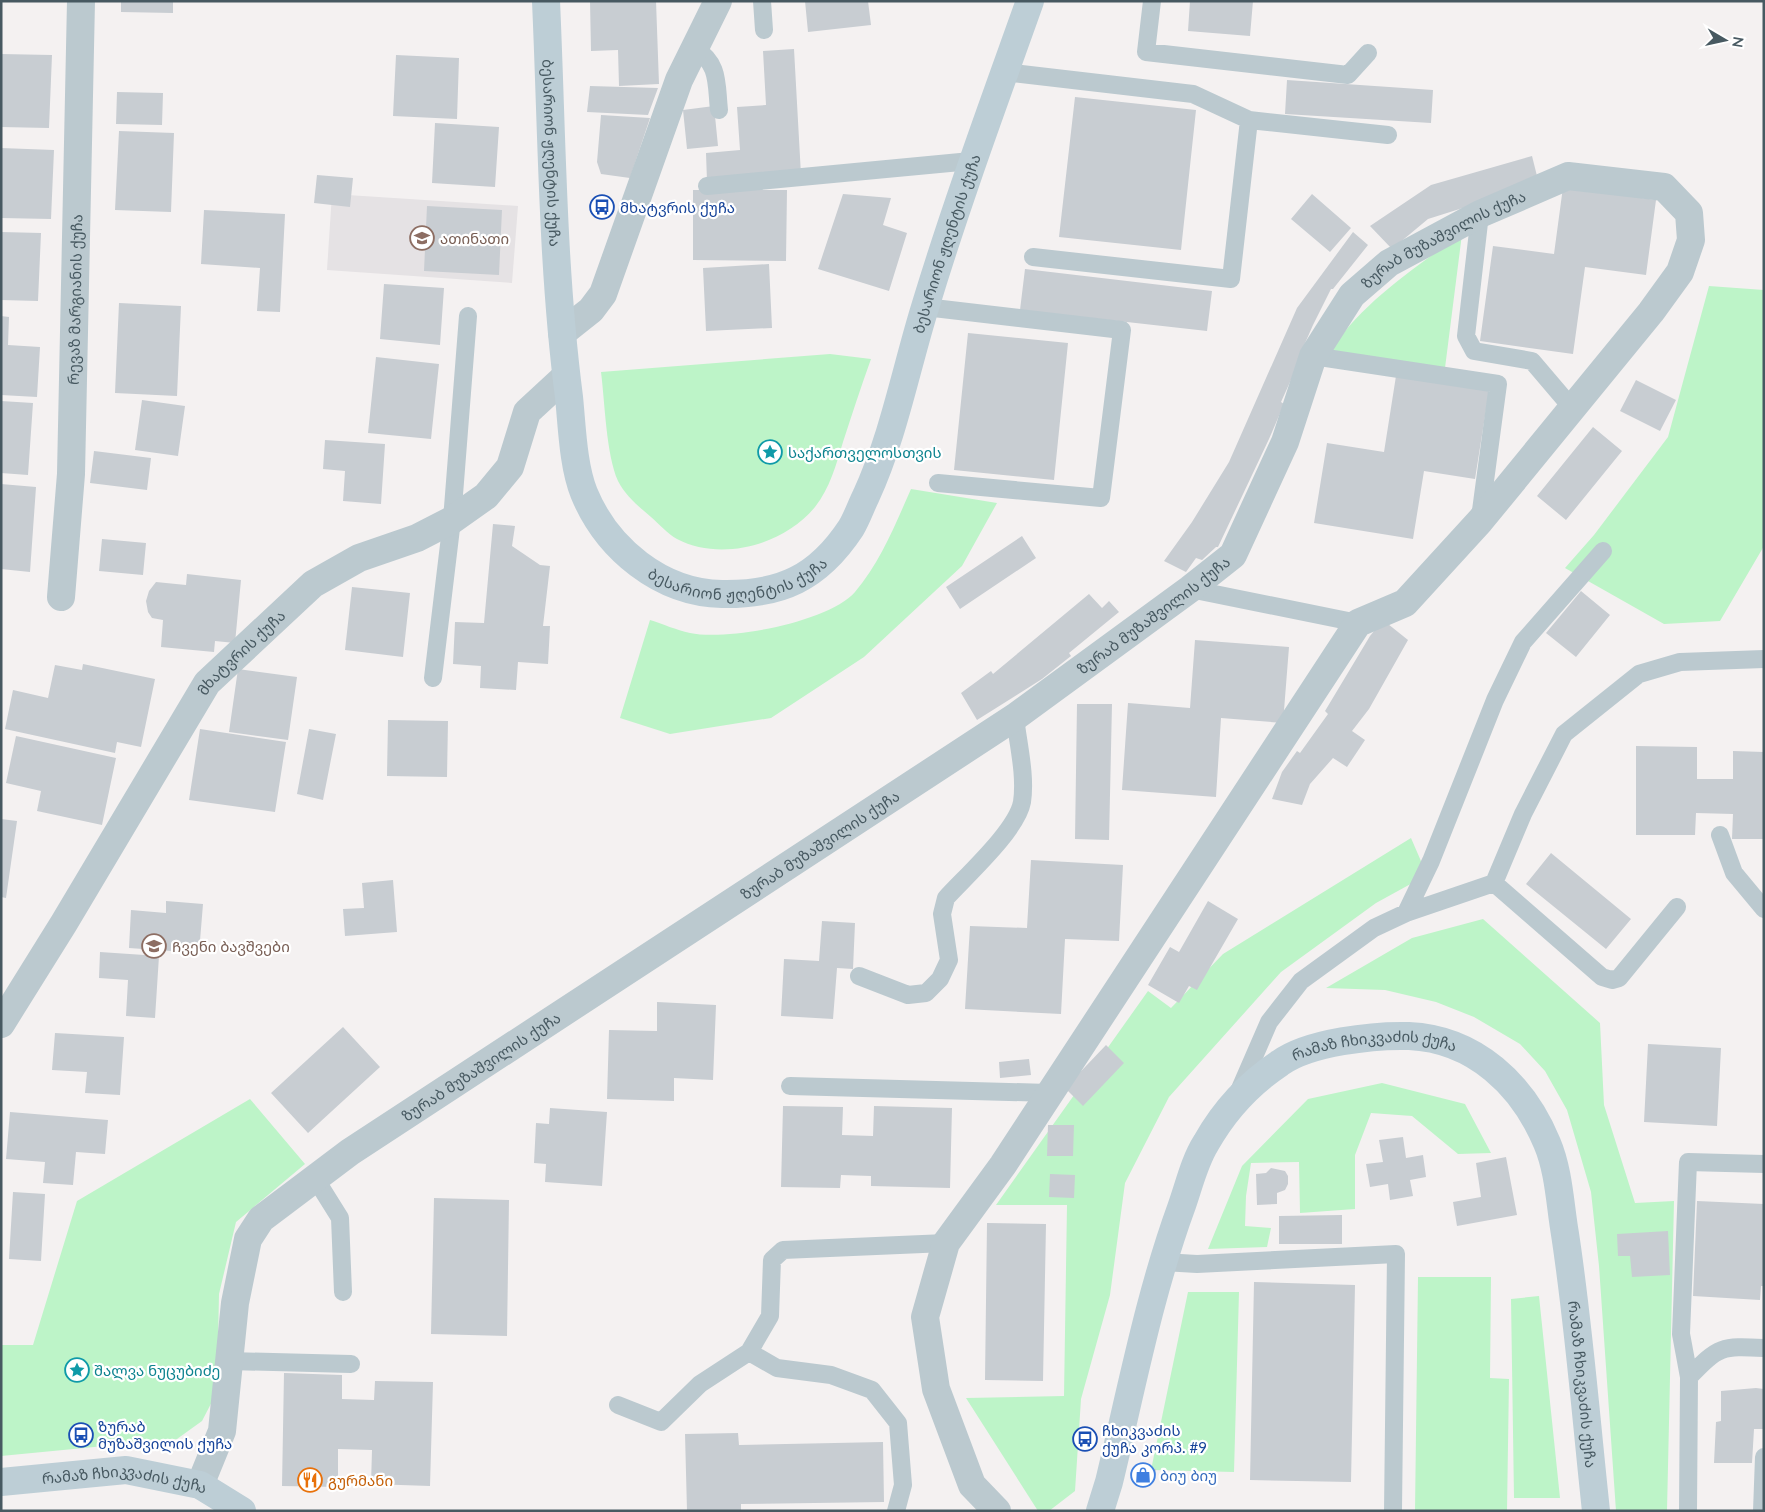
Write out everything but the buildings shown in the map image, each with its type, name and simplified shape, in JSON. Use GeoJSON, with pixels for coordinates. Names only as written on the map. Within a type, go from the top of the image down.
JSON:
{"type":"FeatureCollection","features":[{"type":"Feature","properties":{"kind":"street","name":"რევაზ მარგიანის ქუჩა"},"geometry":{"type":"LineString","coordinates":[[61,597],[71,474],[81,1]]}},
{"type":"Feature","properties":{"kind":"street","name":"ბესარიონ ჟღენტის ქუჩა"},"geometry":{"type":"LineString","coordinates":[[546,1],[562,333],[566,376],[583,491],[614,544],[642,567],[670,582],[705,594],[741,594],[771,591],[802,577],[829,555],[852,526],[876,472],[903,389],[925,307],[971,161],[1030,1]]}},
{"type":"Feature","properties":{"kind":"street"},"geometry":{"type":"LineString","coordinates":[[562,333],[591,310],[603,294],[679,80],[718,1]]}},
{"type":"Feature","properties":{"kind":"street","name":"ზურაბ მუზაშვილის ქუჩა"},"geometry":{"type":"LineString","coordinates":[[200,1484],[222,1431],[235,1303],[248,1238],[261,1219],[350,1152],[1015,717],[1190,589],[1233,555],[1285,442],[1313,356],[1352,295],[1389,264],[1480,214],[1568,176],[1664,187],[1690,213],[1691,240],[1680,272],[1480,521],[1405,603],[1358,623]]}},
{"type":"Feature","properties":{"kind":"street","name":"მხატვრის ქუჩა"},"geometry":{"type":"LineString","coordinates":[[1,1024],[64,923],[207,683],[312,584],[359,558],[417,538],[452,520],[486,496],[510,467],[527,412],[566,376]]}},
{"type":"Feature","properties":{"kind":"street"},"geometry":{"type":"LineString","coordinates":[[997,1511],[972,1485],[936,1389],[925,1317],[946,1243],[1003,1166],[1358,623]]}},
{"type":"Feature","properties":{"kind":"street","name":"რამაზ ჩხიკვაძის ქუჩა"},"geometry":{"type":"LineString","coordinates":[[1100,1511],[1109,1482],[1163,1262],[1199,1157],[1206,1142],[1235,1100],[1282,1061],[1329,1045],[1354,1039],[1391,1036],[1426,1037],[1456,1046],[1484,1060],[1514,1086],[1532,1112],[1549,1146],[1571,1276],[1596,1511]]}},
{"type":"Feature","properties":{"kind":"street","name":"რამაზ ჩხიკვაძის ქუჩა"},"geometry":{"type":"LineString","coordinates":[[1,1482],[126,1470],[200,1484],[242,1511]]}},
{"type":"Feature","properties":{"kind":"lane"},"geometry":{"type":"LineString","coordinates":[[762,1],[764,30]]}},
{"type":"Feature","properties":{"kind":"lane"},"geometry":{"type":"LineString","coordinates":[[1152,1],[1146,52],[1348,75],[1368,53]]}},
{"type":"Feature","properties":{"kind":"lane"},"geometry":{"type":"LineString","coordinates":[[694,48],[711,61],[715,71],[719,110]]}},
{"type":"Feature","properties":{"kind":"lane"},"geometry":{"type":"LineString","coordinates":[[1004,72],[1193,94],[1249,120],[1388,135]]}},
{"type":"Feature","properties":{"kind":"lane"},"geometry":{"type":"LineString","coordinates":[[1033,257],[1231,279],[1249,120]]}},
{"type":"Feature","properties":{"kind":"lane"},"geometry":{"type":"LineString","coordinates":[[707,186],[971,161]]}},
{"type":"Feature","properties":{"kind":"lane"},"geometry":{"type":"LineString","coordinates":[[1480,214],[1466,336],[1474,351],[1532,361],[1572,408]]}},
{"type":"Feature","properties":{"kind":"lane"},"geometry":{"type":"LineString","coordinates":[[925,307],[1122,330],[1101,498],[938,484]]}},
{"type":"Feature","properties":{"kind":"lane"},"geometry":{"type":"LineString","coordinates":[[433,678],[452,520],[468,316]]}},
{"type":"Feature","properties":{"kind":"lane"},"geometry":{"type":"LineString","coordinates":[[1313,356],[1498,384],[1480,521]]}},
{"type":"Feature","properties":{"kind":"lane"},"geometry":{"type":"LineString","coordinates":[[1406,913],[1432,861],[1496,700],[1524,642],[1603,551]]}},
{"type":"Feature","properties":{"kind":"lane"},"geometry":{"type":"LineString","coordinates":[[1190,589],[1358,623]]}},
{"type":"Feature","properties":{"kind":"lane"},"geometry":{"type":"LineString","coordinates":[[1235,1100],[1269,1022],[1301,981],[1374,928],[1406,913],[1494,884],[1523,814],[1564,734],[1639,674],[1680,662],[1764,659]]}},
{"type":"Feature","properties":{"kind":"lane"},"geometry":{"type":"LineString","coordinates":[[859,976],[908,995],[926,993],[940,979],[949,960],[942,914],[946,898],[1014,824],[1022,803],[1023,781],[1015,717]]}},
{"type":"Feature","properties":{"kind":"lane"},"geometry":{"type":"LineString","coordinates":[[1720,835],[1734,873],[1764,909]]}},
{"type":"Feature","properties":{"kind":"lane"},"geometry":{"type":"LineString","coordinates":[[1494,884],[1602,977],[1612,980],[1619,978],[1677,907]]}},
{"type":"Feature","properties":{"kind":"lane"},"geometry":{"type":"LineString","coordinates":[[790,1086],[1049,1093]]}},
{"type":"Feature","properties":{"kind":"lane"},"geometry":{"type":"LineString","coordinates":[[1688,1511],[1690,1377],[1681,1334],[1688,1162],[1764,1164]]}},
{"type":"Feature","properties":{"kind":"lane"},"geometry":{"type":"LineString","coordinates":[[315,1178],[340,1218],[343,1292]]}},
{"type":"Feature","properties":{"kind":"lane"},"geometry":{"type":"LineString","coordinates":[[618,1405],[661,1422],[700,1384],[749,1352],[770,1316],[772,1260],[783,1250],[946,1243]]}},
{"type":"Feature","properties":{"kind":"lane"},"geometry":{"type":"LineString","coordinates":[[1163,1262],[1197,1264],[1396,1254],[1393,1511]]}},
{"type":"Feature","properties":{"kind":"lane"},"geometry":{"type":"LineString","coordinates":[[1690,1377],[1711,1355],[1730,1346],[1764,1348]]}},
{"type":"Feature","properties":{"kind":"lane"},"geometry":{"type":"LineString","coordinates":[[749,1352],[777,1368],[831,1375],[872,1390],[898,1423],[903,1484],[896,1511]]}},
{"type":"Feature","properties":{"kind":"lane"},"geometry":{"type":"LineString","coordinates":[[229,1361],[351,1364]]}},
{"type":"Feature","properties":{"kind":"lane"},"geometry":{"type":"LineString","coordinates":[[1762,1511],[1764,1457]]}},
{"type":"Feature","properties":{"kind":"shaded area","name":"ათინათი"},"geometry":{"type":"Polygon","coordinates":[[[332,194],[518,206],[512,283],[327,270],[332,194]]]}},
{"type":"Feature","properties":{"kind":"green space"},"geometry":{"type":"Polygon","coordinates":[[[1462,234],[1445,368],[1330,353],[1356,319],[1372,303],[1408,273],[1462,234]]]}},
{"type":"Feature","properties":{"kind":"green space"},"geometry":{"type":"Polygon","coordinates":[[[1709,286],[1764,290],[1764,546],[1720,621],[1664,624],[1565,568],[1594,535],[1668,437],[1709,286]]]}},
{"type":"Feature","properties":{"kind":"green space"},"geometry":{"type":"Polygon","coordinates":[[[830,354],[871,359],[829,484],[815,507],[787,531],[751,546],[713,549],[694,546],[670,534],[624,491],[618,481],[611,457],[606,428],[601,372],[830,354]]]}},
{"type":"Feature","properties":{"kind":"green space"},"geometry":{"type":"Polygon","coordinates":[[[911,489],[997,503],[962,566],[864,657],[771,718],[670,734],[620,718],[650,620],[690,633],[707,635],[728,634],[777,627],[824,612],[842,603],[855,592],[872,568],[887,542],[911,489]]]}},
{"type":"Feature","properties":{"kind":"green space"},"geometry":{"type":"Polygon","coordinates":[[[1411,838],[1427,875],[1376,903],[1281,972],[1169,1097],[1125,1183],[1110,1295],[1081,1399],[1075,1491],[1049,1511],[1038,1511],[966,1398],[1064,1396],[1067,1205],[996,1205],[1148,991],[1171,1008],[1223,954],[1411,838]]]}},
{"type":"Feature","properties":{"kind":"green space"},"geometry":{"type":"Polygon","coordinates":[[[1483,919],[1600,1023],[1604,1105],[1635,1203],[1674,1201],[1667,1511],[1616,1511],[1599,1266],[1591,1192],[1567,1110],[1545,1071],[1520,1044],[1474,1017],[1436,1002],[1385,990],[1326,988],[1412,938],[1483,919]]]}},
{"type":"Feature","properties":{"kind":"green space"},"geometry":{"type":"Polygon","coordinates":[[[1382,1083],[1465,1104],[1491,1153],[1458,1154],[1412,1116],[1371,1113],[1355,1155],[1355,1209],[1300,1213],[1299,1162],[1251,1163],[1246,1196],[1245,1226],[1271,1228],[1267,1247],[1208,1249],[1242,1166],[1308,1099],[1382,1083]]]}},
{"type":"Feature","properties":{"kind":"green space"},"geometry":{"type":"Polygon","coordinates":[[[250,1099],[305,1164],[236,1222],[219,1294],[217,1392],[202,1421],[177,1439],[1,1456],[1,1345],[33,1345],[77,1201],[250,1099]]]}},
{"type":"Feature","properties":{"kind":"green space"},"geometry":{"type":"Polygon","coordinates":[[[1418,1277],[1491,1277],[1490,1378],[1509,1379],[1507,1511],[1415,1511],[1418,1277]]]}},
{"type":"Feature","properties":{"kind":"green space"},"geometry":{"type":"Polygon","coordinates":[[[1188,1292],[1239,1292],[1234,1472],[1151,1470],[1188,1292]]]}},
{"type":"Feature","properties":{"kind":"green space"},"geometry":{"type":"Polygon","coordinates":[[[1539,1296],[1560,1498],[1514,1498],[1511,1299],[1539,1296]]]}},
{"type":"Feature","properties":{"kind":"place","name":"მხატვრის ქუჩა"},"geometry":{"type":"Point","coordinates":[602,207]}},
{"type":"Feature","properties":{"kind":"place","name":"ათინათი"},"geometry":{"type":"Point","coordinates":[422,238]}},
{"type":"Feature","properties":{"kind":"place","name":"საქართველოსთვის"},"geometry":{"type":"Point","coordinates":[770,452]}},
{"type":"Feature","properties":{"kind":"place","name":"Ჩვენი ბავშვები"},"geometry":{"type":"Point","coordinates":[154,946]}},
{"type":"Feature","properties":{"kind":"place","name":"შალვა ნუცუბიძე"},"geometry":{"type":"Point","coordinates":[77,1370]}},
{"type":"Feature","properties":{"kind":"place","name":"ზურაბ მუზაშვილის ქუჩა"},"geometry":{"type":"Point","coordinates":[81,1435]}},
{"type":"Feature","properties":{"kind":"place","name":"ჩხიკვაძის ქუჩა კორპ. #9"},"geometry":{"type":"Point","coordinates":[1085,1439]}},
{"type":"Feature","properties":{"kind":"place","name":"ბიუ ბიუ"},"geometry":{"type":"Point","coordinates":[1143,1475]}},
{"type":"Feature","properties":{"kind":"place","name":"გურმანი"},"geometry":{"type":"Point","coordinates":[310,1480]}}]}
